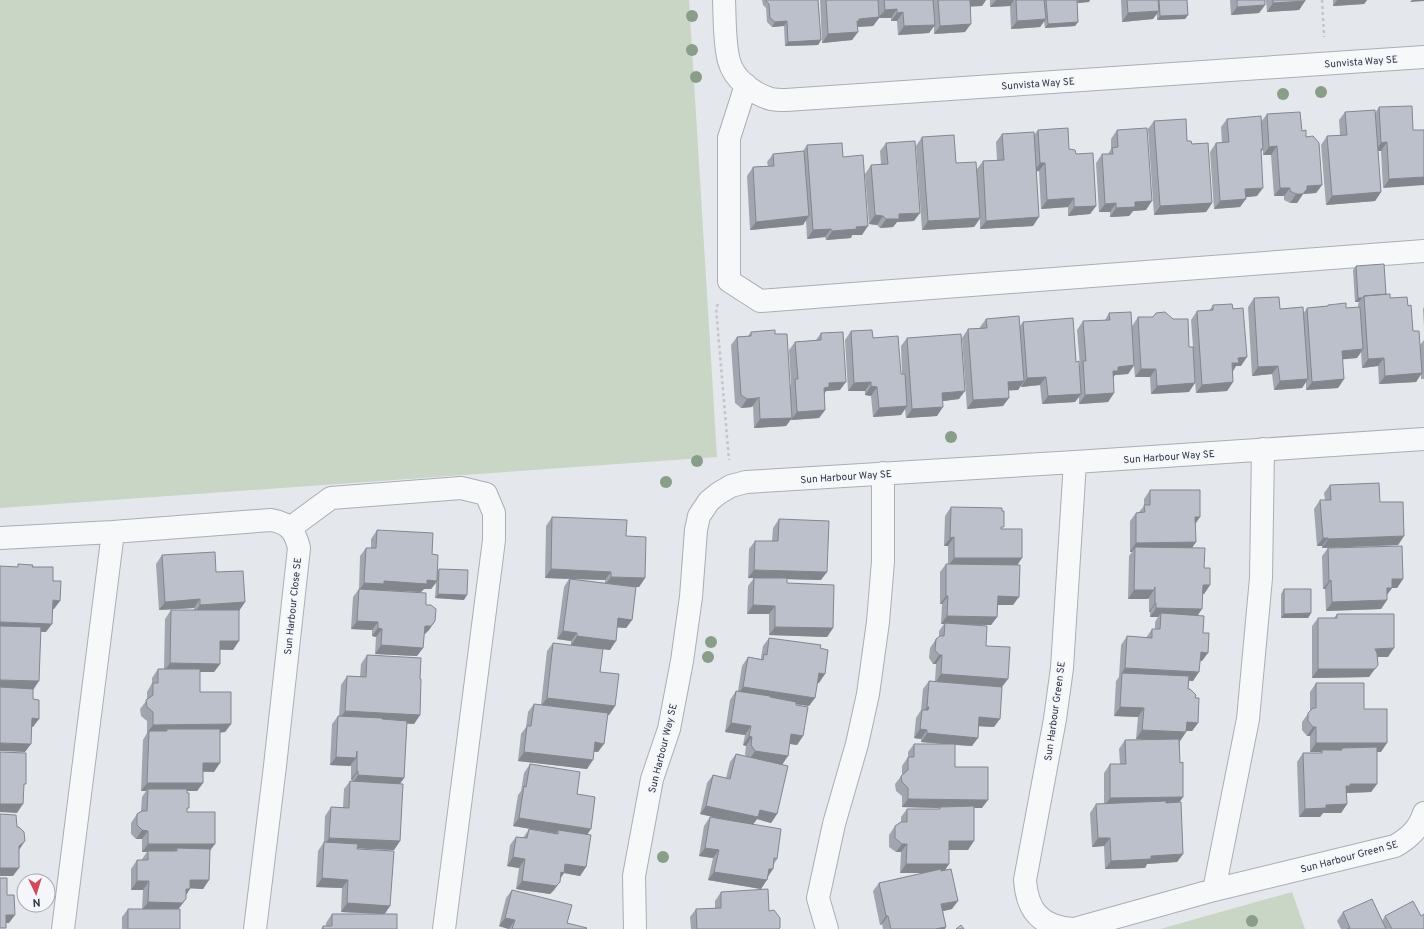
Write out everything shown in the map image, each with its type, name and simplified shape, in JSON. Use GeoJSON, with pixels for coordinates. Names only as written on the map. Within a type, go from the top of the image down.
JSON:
{"type":"FeatureCollection","features":[{"type":"Feature","properties":{"kind":"street","name":"Sunvista Way SE"},"geometry":{"type":"LineString","coordinates":[[724,0],[726,47],[729,63],[736,76],[746,85],[759,94],[773,99],[786,100],[1424,57]]}},
{"type":"Feature","properties":{"kind":"street"},"geometry":{"type":"LineString","coordinates":[[746,85],[729,138],[729,281],[760,301],[1424,251]]}},
{"type":"Feature","properties":{"kind":"street","name":"Sun Harbour Way SE"},"geometry":{"type":"LineString","coordinates":[[635,929],[634,876],[652,779],[668,729],[682,661],[691,597],[696,530],[699,516],[709,501],[719,493],[731,486],[746,482],[1424,439]]}},
{"type":"Feature","properties":{"kind":"street"},"geometry":{"type":"LineString","coordinates":[[1214,890],[1248,719],[1261,578],[1263,450]]}},
{"type":"Feature","properties":{"kind":"street","name":"Sun Harbour Green SE"},"geometry":{"type":"LineString","coordinates":[[1075,462],[1062,668],[1055,719],[1025,880],[1028,901],[1031,908],[1040,918],[1050,925],[1074,929],[1214,890],[1395,846],[1406,840],[1415,831],[1422,820],[1424,813]]}},
{"type":"Feature","properties":{"kind":"street"},"geometry":{"type":"LineString","coordinates":[[827,929],[818,898],[834,824],[858,744],[868,694],[878,622],[883,561],[883,473]]}},
{"type":"Feature","properties":{"kind":"street"},"geometry":{"type":"LineString","coordinates":[[0,538],[113,532],[271,520],[281,522],[290,528],[331,498],[461,488],[486,494],[494,513],[494,540],[444,929]]}},
{"type":"Feature","properties":{"kind":"street","name":"Sun Harbour Close SE"},"geometry":{"type":"LineString","coordinates":[[255,929],[299,548],[296,537],[290,528]]}},
{"type":"Feature","properties":{"kind":"street"},"geometry":{"type":"LineString","coordinates":[[64,929],[113,532]]}},
{"type":"Feature","properties":{"kind":"path"},"geometry":{"type":"LineString","coordinates":[[1322,0],[1325,64]]}},
{"type":"Feature","properties":{"kind":"path"},"geometry":{"type":"LineString","coordinates":[[729,281],[716,308],[731,486]]}},
{"type":"Feature","properties":{"kind":"green space"},"geometry":{"type":"Polygon","coordinates":[[[0,0],[689,0],[717,457],[0,508],[0,0]]]}},
{"type":"Feature","properties":{"kind":"green space"},"geometry":{"type":"Polygon","coordinates":[[[1292,892],[1305,929],[1160,929],[1292,892]]]}},
{"type":"Feature","properties":{"kind":"building"},"geometry":{"type":"Polygon","coordinates":[[[766,0],[818,0],[821,40],[788,42],[787,21],[775,22],[770,18],[769,4],[766,0]]]}},
{"type":"Feature","properties":{"kind":"building"},"geometry":{"type":"Polygon","coordinates":[[[826,0],[878,0],[879,17],[859,19],[859,21],[857,21],[858,32],[828,34],[826,0]]]}},
{"type":"Feature","properties":{"kind":"building"},"geometry":{"type":"Polygon","coordinates":[[[884,0],[933,0],[935,25],[904,26],[903,12],[897,13],[897,9],[885,10],[884,0]]]}},
{"type":"Feature","properties":{"kind":"building"},"geometry":{"type":"Polygon","coordinates":[[[938,0],[970,0],[971,24],[940,26],[938,0]]]}},
{"type":"Feature","properties":{"kind":"building"},"geometry":{"type":"Polygon","coordinates":[[[1016,0],[1044,0],[1046,19],[1017,21],[1016,0]]]}},
{"type":"Feature","properties":{"kind":"building"},"geometry":{"type":"Polygon","coordinates":[[[1046,0],[1077,0],[1078,22],[1048,24],[1046,0]]]}},
{"type":"Feature","properties":{"kind":"building"},"geometry":{"type":"Polygon","coordinates":[[[1127,0],[1158,0],[1159,11],[1128,13],[1127,0]]]}},
{"type":"Feature","properties":{"kind":"building"},"geometry":{"type":"Polygon","coordinates":[[[1159,0],[1187,0],[1188,15],[1160,16],[1159,0]]]}},
{"type":"Feature","properties":{"kind":"building"},"geometry":{"type":"Polygon","coordinates":[[[1237,0],[1265,0],[1265,5],[1237,7],[1237,0]]]}},
{"type":"Feature","properties":{"kind":"building"},"geometry":{"type":"Polygon","coordinates":[[[1273,0],[1305,0],[1305,1],[1273,3],[1273,0]]]}},
{"type":"Feature","properties":{"kind":"building"},"geometry":{"type":"Polygon","coordinates":[[[1412,106],[1413,130],[1424,130],[1424,177],[1389,179],[1387,142],[1381,143],[1379,107],[1412,106]]]}},
{"type":"Feature","properties":{"kind":"building"},"geometry":{"type":"Polygon","coordinates":[[[1375,110],[1381,192],[1332,196],[1327,136],[1347,135],[1345,112],[1375,110]]]}},
{"type":"Feature","properties":{"kind":"building"},"geometry":{"type":"Polygon","coordinates":[[[1300,112],[1302,131],[1306,130],[1306,137],[1313,136],[1319,143],[1322,185],[1307,186],[1307,189],[1303,194],[1296,194],[1290,191],[1290,188],[1280,188],[1277,146],[1269,147],[1267,114],[1300,112]]]}},
{"type":"Feature","properties":{"kind":"building"},"geometry":{"type":"Polygon","coordinates":[[[1261,116],[1263,188],[1245,189],[1246,199],[1220,201],[1216,143],[1229,142],[1227,119],[1261,116]]]}},
{"type":"Feature","properties":{"kind":"building"},"geometry":{"type":"Polygon","coordinates":[[[1186,119],[1187,141],[1191,141],[1192,144],[1208,143],[1212,203],[1160,206],[1154,121],[1186,119]]]}},
{"type":"Feature","properties":{"kind":"building"},"geometry":{"type":"Polygon","coordinates":[[[1068,128],[1069,149],[1075,150],[1076,154],[1093,153],[1096,206],[1074,207],[1074,198],[1047,200],[1045,163],[1040,163],[1038,130],[1068,128]]]}},
{"type":"Feature","properties":{"kind":"building"},"geometry":{"type":"Polygon","coordinates":[[[1147,128],[1152,201],[1135,202],[1135,207],[1116,208],[1116,203],[1105,204],[1102,154],[1113,154],[1112,148],[1118,147],[1117,130],[1147,128]]]}},
{"type":"Feature","properties":{"kind":"building"},"geometry":{"type":"Polygon","coordinates":[[[1034,132],[1039,217],[986,221],[983,161],[1004,160],[1002,134],[1034,132]]]}},
{"type":"Feature","properties":{"kind":"building"},"geometry":{"type":"Polygon","coordinates":[[[954,135],[956,163],[976,162],[980,218],[928,221],[922,137],[954,135]]]}},
{"type":"Feature","properties":{"kind":"building"},"geometry":{"type":"Polygon","coordinates":[[[915,141],[920,213],[899,214],[899,219],[886,219],[883,216],[875,215],[871,165],[888,164],[886,143],[915,141]]]}},
{"type":"Feature","properties":{"kind":"building"},"geometry":{"type":"Polygon","coordinates":[[[842,143],[843,157],[863,155],[868,226],[856,227],[857,229],[833,231],[831,229],[813,230],[807,145],[842,143]]]}},
{"type":"Feature","properties":{"kind":"building"},"geometry":{"type":"Polygon","coordinates":[[[804,151],[809,216],[756,222],[753,167],[774,166],[773,154],[804,151]]]}},
{"type":"Feature","properties":{"kind":"building"},"geometry":{"type":"Polygon","coordinates":[[[1384,264],[1386,294],[1358,298],[1356,266],[1384,264]]]}},
{"type":"Feature","properties":{"kind":"building"},"geometry":{"type":"Polygon","coordinates":[[[1390,294],[1390,298],[1407,297],[1408,306],[1411,305],[1413,331],[1419,331],[1422,373],[1385,376],[1384,358],[1368,359],[1364,296],[1390,294]]]}},
{"type":"Feature","properties":{"kind":"building"},"geometry":{"type":"Polygon","coordinates":[[[1279,297],[1280,309],[1303,307],[1308,379],[1280,381],[1278,366],[1258,367],[1254,298],[1279,297]]]}},
{"type":"Feature","properties":{"kind":"building"},"geometry":{"type":"Polygon","coordinates":[[[1346,303],[1346,308],[1360,307],[1363,349],[1342,351],[1344,379],[1312,382],[1307,308],[1346,303]]]}},
{"type":"Feature","properties":{"kind":"building"},"geometry":{"type":"Polygon","coordinates":[[[1232,304],[1233,309],[1243,308],[1247,357],[1238,358],[1239,363],[1232,363],[1233,382],[1202,385],[1197,311],[1213,310],[1213,305],[1232,304]]]}},
{"type":"Feature","properties":{"kind":"building"},"geometry":{"type":"Polygon","coordinates":[[[1131,312],[1134,365],[1118,367],[1118,371],[1113,371],[1114,393],[1085,395],[1083,361],[1086,361],[1083,321],[1110,320],[1109,313],[1131,312]]]}},
{"type":"Feature","properties":{"kind":"building"},"geometry":{"type":"Polygon","coordinates":[[[1165,312],[1173,319],[1188,319],[1189,347],[1193,347],[1195,383],[1157,386],[1156,369],[1141,369],[1138,317],[1153,317],[1156,313],[1165,312]]]}},
{"type":"Feature","properties":{"kind":"building"},"geometry":{"type":"Polygon","coordinates":[[[1019,316],[1024,381],[1008,382],[1009,398],[973,400],[968,329],[987,328],[986,319],[1019,316]]]}},
{"type":"Feature","properties":{"kind":"building"},"geometry":{"type":"Polygon","coordinates":[[[1073,318],[1076,362],[1079,361],[1081,394],[1048,396],[1046,377],[1027,378],[1023,322],[1073,318]]]}},
{"type":"Feature","properties":{"kind":"building"},"geometry":{"type":"Polygon","coordinates":[[[775,330],[775,334],[787,334],[792,418],[760,419],[759,397],[747,399],[741,395],[737,337],[751,336],[751,332],[775,330]]]}},
{"type":"Feature","properties":{"kind":"building"},"geometry":{"type":"Polygon","coordinates":[[[872,330],[873,338],[898,336],[901,374],[905,374],[907,406],[879,408],[877,387],[871,386],[871,382],[854,383],[851,331],[872,330]]]}},
{"type":"Feature","properties":{"kind":"building"},"geometry":{"type":"Polygon","coordinates":[[[843,332],[846,382],[829,383],[829,387],[824,388],[825,410],[797,412],[795,379],[798,379],[795,342],[821,340],[821,333],[843,332]]]}},
{"type":"Feature","properties":{"kind":"building"},"geometry":{"type":"Polygon","coordinates":[[[961,334],[965,391],[942,393],[943,407],[912,409],[907,338],[961,334]]]}},
{"type":"Feature","properties":{"kind":"building"},"geometry":{"type":"Polygon","coordinates":[[[1379,483],[1380,502],[1403,502],[1404,536],[1323,538],[1320,500],[1331,500],[1330,485],[1379,483]]]}},
{"type":"Feature","properties":{"kind":"building"},"geometry":{"type":"Polygon","coordinates":[[[1150,490],[1200,490],[1200,517],[1195,517],[1196,542],[1136,543],[1136,513],[1145,512],[1144,505],[1150,505],[1150,490]]]}},
{"type":"Feature","properties":{"kind":"building"},"geometry":{"type":"Polygon","coordinates":[[[951,507],[1002,508],[1002,511],[1004,511],[1004,527],[1001,527],[1001,529],[1022,529],[1022,558],[954,558],[954,537],[950,538],[951,507]]]}},
{"type":"Feature","properties":{"kind":"building"},"geometry":{"type":"Polygon","coordinates":[[[552,517],[627,520],[626,536],[646,537],[645,578],[611,577],[611,572],[551,569],[552,517]]]}},
{"type":"Feature","properties":{"kind":"building"},"geometry":{"type":"Polygon","coordinates":[[[779,519],[829,521],[827,572],[754,570],[755,541],[778,541],[779,519]]]}},
{"type":"Feature","properties":{"kind":"building"},"geometry":{"type":"Polygon","coordinates":[[[377,530],[433,533],[432,554],[438,555],[437,581],[427,580],[427,584],[384,581],[384,584],[364,583],[366,548],[376,548],[377,530]]]}},
{"type":"Feature","properties":{"kind":"building"},"geometry":{"type":"Polygon","coordinates":[[[1402,546],[1403,579],[1392,579],[1392,588],[1387,588],[1387,600],[1332,602],[1331,580],[1329,581],[1328,548],[1402,546]]]}},
{"type":"Feature","properties":{"kind":"building"},"geometry":{"type":"Polygon","coordinates":[[[1135,547],[1205,548],[1204,568],[1210,568],[1210,585],[1203,585],[1202,609],[1156,608],[1155,587],[1154,590],[1134,590],[1135,547]]]}},
{"type":"Feature","properties":{"kind":"building"},"geometry":{"type":"Polygon","coordinates":[[[215,552],[216,572],[243,571],[245,602],[200,605],[200,599],[165,602],[162,555],[215,552]]]}},
{"type":"Feature","properties":{"kind":"building"},"geometry":{"type":"Polygon","coordinates":[[[18,564],[33,565],[32,567],[53,567],[53,581],[61,581],[60,601],[53,600],[52,624],[0,622],[0,566],[18,567],[18,564]]]}},
{"type":"Feature","properties":{"kind":"building"},"geometry":{"type":"Polygon","coordinates":[[[946,564],[1020,565],[1019,597],[998,596],[997,617],[947,616],[948,596],[946,596],[946,564]]]}},
{"type":"Feature","properties":{"kind":"building"},"geometry":{"type":"Polygon","coordinates":[[[439,569],[468,570],[467,595],[438,594],[439,569]]]}},
{"type":"Feature","properties":{"kind":"building"},"geometry":{"type":"Polygon","coordinates":[[[754,578],[787,578],[787,583],[834,585],[833,628],[775,627],[775,606],[753,605],[754,578]]]}},
{"type":"Feature","properties":{"kind":"building"},"geometry":{"type":"Polygon","coordinates":[[[570,579],[636,587],[632,620],[618,618],[616,641],[577,636],[577,633],[563,631],[570,579]]]}},
{"type":"Feature","properties":{"kind":"building"},"geometry":{"type":"Polygon","coordinates":[[[359,589],[426,593],[426,605],[431,605],[436,609],[435,621],[431,626],[425,626],[423,648],[381,645],[382,629],[378,628],[378,622],[357,621],[359,589]]]}},
{"type":"Feature","properties":{"kind":"building"},"geometry":{"type":"Polygon","coordinates":[[[1284,589],[1311,589],[1311,613],[1284,614],[1284,589]]]}},
{"type":"Feature","properties":{"kind":"building"},"geometry":{"type":"Polygon","coordinates":[[[171,610],[239,610],[239,641],[220,641],[220,664],[170,663],[171,610]]]}},
{"type":"Feature","properties":{"kind":"building"},"geometry":{"type":"Polygon","coordinates":[[[1161,613],[1204,616],[1203,633],[1209,633],[1208,653],[1201,652],[1199,672],[1125,668],[1127,636],[1152,638],[1152,629],[1160,629],[1161,613]]]}},
{"type":"Feature","properties":{"kind":"building"},"geometry":{"type":"Polygon","coordinates":[[[1337,614],[1394,614],[1394,648],[1375,649],[1377,653],[1378,665],[1375,669],[1318,669],[1318,618],[1337,618],[1337,614]]]}},
{"type":"Feature","properties":{"kind":"building"},"geometry":{"type":"Polygon","coordinates":[[[945,623],[987,626],[986,646],[1010,647],[1008,679],[941,674],[942,655],[939,655],[935,650],[936,639],[940,636],[944,636],[945,623]]]}},
{"type":"Feature","properties":{"kind":"building"},"geometry":{"type":"Polygon","coordinates":[[[0,626],[41,627],[39,681],[0,680],[0,626]]]}},
{"type":"Feature","properties":{"kind":"building"},"geometry":{"type":"Polygon","coordinates":[[[769,638],[821,645],[820,648],[828,650],[825,674],[819,673],[815,698],[743,687],[748,657],[763,660],[764,654],[767,655],[769,638]]]}},
{"type":"Feature","properties":{"kind":"building"},"geometry":{"type":"Polygon","coordinates":[[[553,643],[603,649],[600,672],[619,674],[615,706],[547,698],[553,643]]]}},
{"type":"Feature","properties":{"kind":"building"},"geometry":{"type":"Polygon","coordinates":[[[367,655],[421,658],[420,715],[345,711],[347,676],[366,677],[367,655]]]}},
{"type":"Feature","properties":{"kind":"building"},"geometry":{"type":"Polygon","coordinates":[[[158,669],[200,669],[200,692],[231,692],[231,724],[153,725],[153,712],[147,707],[146,700],[153,695],[153,683],[158,683],[158,669]]]}},
{"type":"Feature","properties":{"kind":"building"},"geometry":{"type":"Polygon","coordinates":[[[1122,673],[1189,676],[1188,689],[1196,695],[1195,698],[1199,698],[1198,723],[1187,722],[1186,732],[1142,730],[1144,708],[1120,707],[1122,673]]]}},
{"type":"Feature","properties":{"kind":"building"},"geometry":{"type":"Polygon","coordinates":[[[929,681],[1002,687],[1000,719],[979,717],[978,738],[927,733],[927,730],[920,729],[922,710],[928,710],[929,707],[927,707],[929,681]]]}},
{"type":"Feature","properties":{"kind":"building"},"geometry":{"type":"Polygon","coordinates":[[[1316,683],[1364,683],[1364,709],[1387,709],[1387,743],[1316,743],[1316,727],[1313,727],[1308,721],[1308,713],[1313,708],[1316,708],[1316,683]]]}},
{"type":"Feature","properties":{"kind":"building"},"geometry":{"type":"Polygon","coordinates":[[[0,687],[33,689],[33,699],[39,700],[39,719],[32,718],[31,744],[0,743],[0,687]]]}},
{"type":"Feature","properties":{"kind":"building"},"geometry":{"type":"Polygon","coordinates":[[[736,691],[770,696],[796,702],[796,705],[808,707],[803,736],[791,734],[788,756],[755,751],[751,745],[752,737],[749,736],[751,726],[731,723],[736,691]]]}},
{"type":"Feature","properties":{"kind":"building"},"geometry":{"type":"Polygon","coordinates":[[[534,704],[608,713],[604,744],[595,742],[593,760],[524,752],[527,726],[531,726],[534,704]]]}},
{"type":"Feature","properties":{"kind":"building"},"geometry":{"type":"Polygon","coordinates":[[[338,716],[407,721],[404,778],[358,775],[357,751],[356,758],[336,757],[338,716]]]}},
{"type":"Feature","properties":{"kind":"building"},"geometry":{"type":"Polygon","coordinates":[[[167,729],[220,729],[220,763],[203,763],[203,783],[147,783],[149,731],[167,731],[167,729]]]}},
{"type":"Feature","properties":{"kind":"building"},"geometry":{"type":"Polygon","coordinates":[[[1179,739],[1180,763],[1183,762],[1183,797],[1110,798],[1110,764],[1126,764],[1125,740],[1179,739]]]}},
{"type":"Feature","properties":{"kind":"building"},"geometry":{"type":"Polygon","coordinates":[[[914,744],[955,744],[955,767],[988,767],[988,800],[908,799],[908,788],[902,782],[901,776],[908,770],[908,757],[914,757],[914,744]]]}},
{"type":"Feature","properties":{"kind":"building"},"geometry":{"type":"Polygon","coordinates":[[[1377,747],[1377,784],[1350,784],[1350,786],[1346,786],[1347,804],[1326,805],[1326,808],[1305,809],[1303,753],[1322,753],[1322,750],[1342,750],[1342,748],[1377,747]]]}},
{"type":"Feature","properties":{"kind":"building"},"geometry":{"type":"Polygon","coordinates":[[[0,752],[26,753],[26,784],[24,784],[23,804],[0,804],[0,752]]]}},
{"type":"Feature","properties":{"kind":"building"},"geometry":{"type":"Polygon","coordinates":[[[736,754],[788,766],[777,814],[760,810],[758,817],[706,806],[713,775],[730,779],[736,754]]]}},
{"type":"Feature","properties":{"kind":"building"},"geometry":{"type":"Polygon","coordinates":[[[530,764],[580,772],[577,794],[595,797],[591,829],[519,818],[524,786],[526,787],[530,764]]]}},
{"type":"Feature","properties":{"kind":"building"},"geometry":{"type":"Polygon","coordinates":[[[350,781],[403,784],[400,841],[329,838],[331,807],[349,808],[350,781]]]}},
{"type":"Feature","properties":{"kind":"building"},"geometry":{"type":"Polygon","coordinates":[[[148,789],[187,789],[187,793],[189,793],[189,808],[187,808],[187,812],[215,812],[215,844],[148,844],[148,831],[142,830],[137,825],[137,814],[142,811],[147,811],[148,789]]]}},
{"type":"Feature","properties":{"kind":"building"},"geometry":{"type":"Polygon","coordinates":[[[1166,801],[1166,803],[1181,802],[1183,854],[1151,856],[1151,859],[1111,861],[1110,838],[1098,838],[1096,804],[1166,801]]]}},
{"type":"Feature","properties":{"kind":"building"},"geometry":{"type":"Polygon","coordinates":[[[974,806],[974,841],[949,841],[949,864],[906,864],[907,844],[902,844],[895,838],[895,826],[901,822],[907,822],[907,809],[940,809],[940,807],[974,806]]]}},
{"type":"Feature","properties":{"kind":"building"},"geometry":{"type":"Polygon","coordinates":[[[0,814],[16,815],[17,827],[24,832],[25,841],[19,846],[19,868],[0,868],[0,814]]]}},
{"type":"Feature","properties":{"kind":"building"},"geometry":{"type":"Polygon","coordinates":[[[710,817],[781,829],[777,859],[774,858],[773,869],[769,869],[767,880],[714,872],[719,850],[705,848],[710,817]]]}},
{"type":"Feature","properties":{"kind":"building"},"geometry":{"type":"Polygon","coordinates":[[[529,829],[558,834],[558,830],[591,835],[586,867],[565,864],[564,873],[561,872],[560,882],[556,886],[522,881],[525,859],[513,857],[516,837],[527,838],[529,829]]]}},
{"type":"Feature","properties":{"kind":"building"},"geometry":{"type":"Polygon","coordinates":[[[324,842],[358,844],[357,849],[394,851],[390,906],[347,903],[348,880],[322,878],[324,842]]]}},
{"type":"Feature","properties":{"kind":"building"},"geometry":{"type":"Polygon","coordinates":[[[177,848],[210,849],[209,880],[190,880],[190,889],[186,889],[186,899],[182,903],[148,902],[149,881],[137,881],[137,860],[148,860],[148,851],[177,851],[177,848]]]}},
{"type":"Feature","properties":{"kind":"building"},"geometry":{"type":"Polygon","coordinates":[[[941,869],[941,871],[951,869],[958,901],[941,904],[946,927],[935,929],[891,929],[888,916],[886,916],[879,883],[941,869]]]}},
{"type":"Feature","properties":{"kind":"building"},"geometry":{"type":"Polygon","coordinates":[[[0,878],[7,878],[7,895],[14,895],[15,915],[6,915],[6,928],[0,928],[0,878]]]}},
{"type":"Feature","properties":{"kind":"building"},"geometry":{"type":"Polygon","coordinates":[[[768,889],[769,911],[774,910],[780,918],[780,928],[697,929],[696,909],[721,908],[721,892],[768,889]]]}},
{"type":"Feature","properties":{"kind":"building"},"geometry":{"type":"Polygon","coordinates":[[[512,890],[572,905],[567,923],[587,928],[512,929],[515,920],[505,918],[512,890]]]}},
{"type":"Feature","properties":{"kind":"building"},"geometry":{"type":"Polygon","coordinates":[[[1372,899],[1386,929],[1347,929],[1350,928],[1343,912],[1372,899]]]}},
{"type":"Feature","properties":{"kind":"building"},"geometry":{"type":"Polygon","coordinates":[[[1413,901],[1421,916],[1424,914],[1424,929],[1392,929],[1385,916],[1413,901]]]}},
{"type":"Feature","properties":{"kind":"building"},"geometry":{"type":"Polygon","coordinates":[[[128,909],[180,909],[180,929],[128,929],[128,909]]]}},
{"type":"Feature","properties":{"kind":"building"},"geometry":{"type":"Polygon","coordinates":[[[332,914],[397,914],[397,929],[323,929],[323,926],[332,926],[332,914]]]}},
{"type":"Feature","properties":{"kind":"building"},"geometry":{"type":"Polygon","coordinates":[[[961,925],[964,929],[956,929],[961,925]]]}}]}
